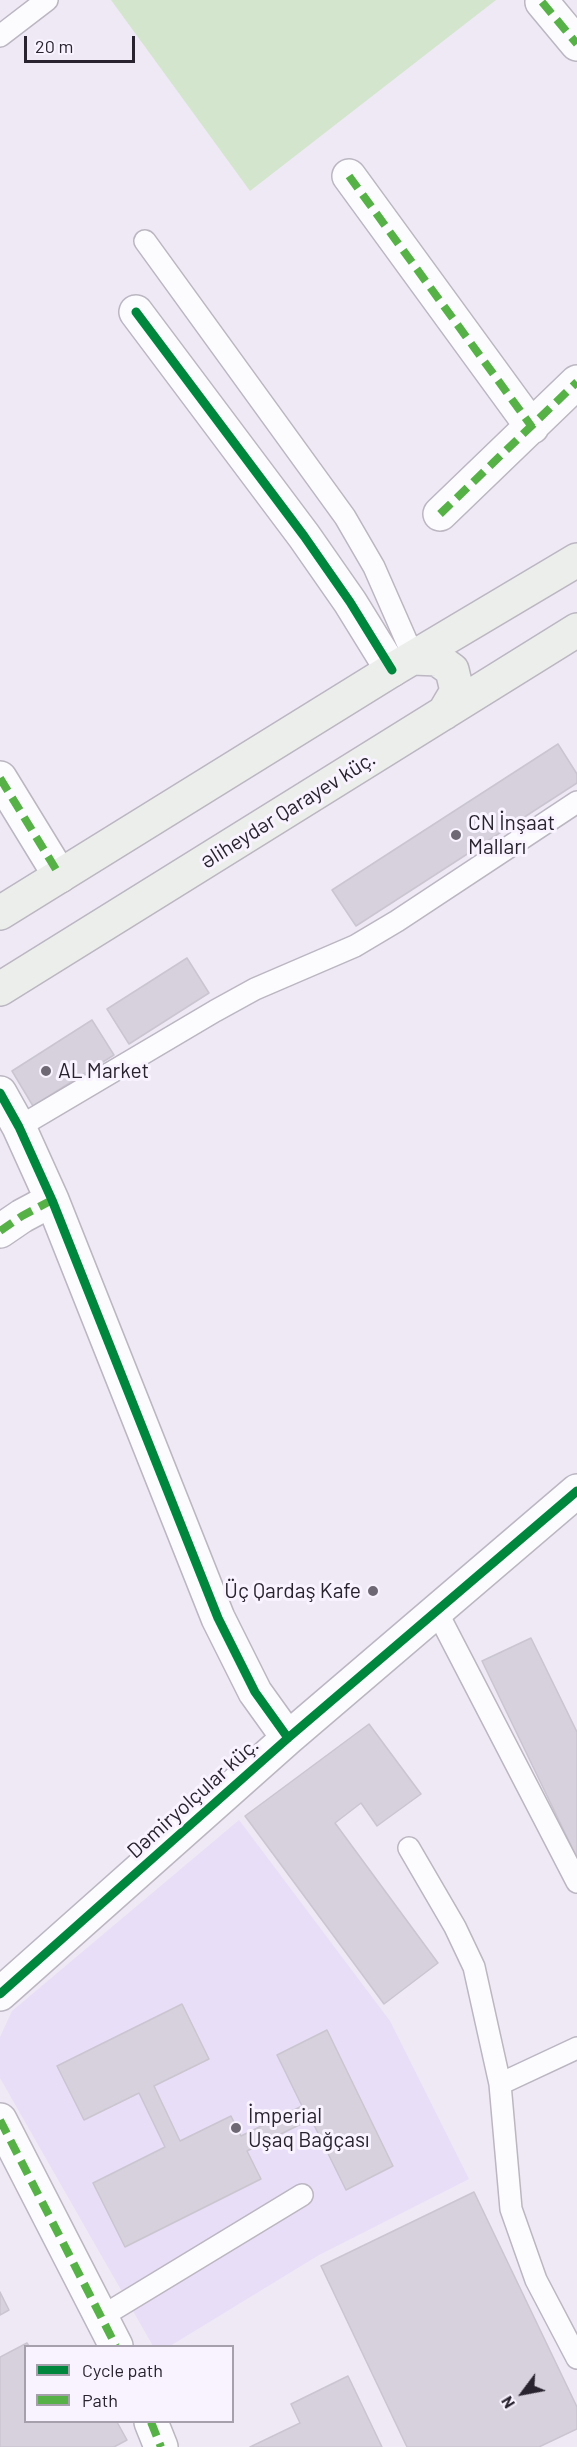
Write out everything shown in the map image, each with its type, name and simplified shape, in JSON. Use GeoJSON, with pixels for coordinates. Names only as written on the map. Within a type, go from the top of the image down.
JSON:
{"type":"FeatureCollection","features":[{"type":"Feature","properties":{"kind":"main road"},"geometry":{"type":"LineString","coordinates":[[0,913],[403,664],[577,560]]}},
{"type":"Feature","properties":{"kind":"main road","name":"Əliheydər Qarayev küç."},"geometry":{"type":"LineString","coordinates":[[0,989],[444,713],[575,636]]}},
{"type":"Feature","properties":{"kind":"main road"},"geometry":{"type":"LineString","coordinates":[[403,664],[436,658],[452,670],[457,691],[444,713]]}},
{"type":"Feature","properties":{"kind":"street"},"geometry":{"type":"LineString","coordinates":[[542,2],[577,44]]}},
{"type":"Feature","properties":{"kind":"street"},"geometry":{"type":"LineString","coordinates":[[349,176],[532,427]]}},
{"type":"Feature","properties":{"kind":"street"},"geometry":{"type":"LineString","coordinates":[[136,312],[304,536],[350,602],[403,664]]}},
{"type":"Feature","properties":{"kind":"street"},"geometry":{"type":"LineString","coordinates":[[440,514],[577,382]]}},
{"type":"Feature","properties":{"kind":"street"},"geometry":{"type":"LineString","coordinates":[[0,778],[60,876]]}},
{"type":"Feature","properties":{"kind":"street"},"geometry":{"type":"LineString","coordinates":[[0,1093],[19,1127],[52,1200],[218,1618],[255,1692],[288,1738]]}},
{"type":"Feature","properties":{"kind":"street"},"geometry":{"type":"LineString","coordinates":[[0,1232],[22,1216],[52,1200]]}},
{"type":"Feature","properties":{"kind":"street","name":"Dəmiryolçular küç."},"geometry":{"type":"LineString","coordinates":[[0,1994],[436,1610],[576,1497]]}},
{"type":"Feature","properties":{"kind":"street"},"geometry":{"type":"LineString","coordinates":[[0,2120],[8,2158],[115,2345]]}},
{"type":"Feature","properties":{"kind":"street"},"geometry":{"type":"LineString","coordinates":[[152,2423],[161,2447]]}},
{"type":"Feature","properties":{"kind":"lane"},"geometry":{"type":"LineString","coordinates":[[0,36],[47,0]]}},
{"type":"Feature","properties":{"kind":"lane"},"geometry":{"type":"LineString","coordinates":[[145,241],[345,517],[374,567],[403,664]]}},
{"type":"Feature","properties":{"kind":"lane"},"geometry":{"type":"LineString","coordinates":[[19,1127],[255,989],[355,946],[577,802]]}},
{"type":"Feature","properties":{"kind":"lane"},"geometry":{"type":"LineString","coordinates":[[436,1610],[577,1882]]}},
{"type":"Feature","properties":{"kind":"lane"},"geometry":{"type":"LineString","coordinates":[[409,1848],[455,1927],[474,1967],[500,2084],[512,2209],[536,2280],[577,2358]]}},
{"type":"Feature","properties":{"kind":"lane"},"geometry":{"type":"LineString","coordinates":[[500,2084],[577,2048]]}},
{"type":"Feature","properties":{"kind":"lane"},"geometry":{"type":"LineString","coordinates":[[101,2317],[302,2194]]}},
{"type":"Feature","properties":{"kind":"shaded area","name":"İmperial Uşaq Bağçası"},"geometry":{"type":"Polygon","coordinates":[[[239,1820],[390,2021],[469,2179],[319,2255],[172,2345],[152,2345],[0,2078],[0,2037],[12,2011],[239,1820]]]}},
{"type":"Feature","properties":{"kind":"green space"},"geometry":{"type":"Polygon","coordinates":[[[111,0],[496,0],[250,191],[111,0]]]}},
{"type":"Feature","properties":{"kind":"building"},"geometry":{"type":"Polygon","coordinates":[[[558,744],[577,774],[577,783],[356,926],[332,890],[558,744]]]}},
{"type":"Feature","properties":{"kind":"building"},"geometry":{"type":"Polygon","coordinates":[[[187,958],[209,993],[129,1044],[107,1009],[187,958]]]}},
{"type":"Feature","properties":{"kind":"building"},"geometry":{"type":"Polygon","coordinates":[[[92,1020],[114,1055],[33,1106],[12,1071],[92,1020]]]}},
{"type":"Feature","properties":{"kind":"building"},"geometry":{"type":"Polygon","coordinates":[[[531,1638],[577,1732],[577,1858],[482,1661],[531,1638]]]}},
{"type":"Feature","properties":{"kind":"building"},"geometry":{"type":"Polygon","coordinates":[[[369,1724],[421,1794],[377,1826],[361,1803],[335,1823],[438,1963],[384,2004],[245,1816],[369,1724]]]}},
{"type":"Feature","properties":{"kind":"building"},"geometry":{"type":"Polygon","coordinates":[[[182,2004],[209,2059],[154,2086],[180,2141],[231,2116],[241,2136],[302,2106],[277,2055],[327,2030],[393,2166],[346,2190],[311,2119],[247,2151],[261,2179],[125,2247],[93,2183],[165,2147],[139,2093],[84,2120],[57,2066],[182,2004]]]}},
{"type":"Feature","properties":{"kind":"building"},"geometry":{"type":"Polygon","coordinates":[[[474,2192],[577,2407],[577,2429],[539,2447],[407,2447],[321,2266],[474,2192]]]}},
{"type":"Feature","properties":{"kind":"building"},"geometry":{"type":"Polygon","coordinates":[[[0,2292],[9,2310],[0,2315],[0,2292]]]}},
{"type":"Feature","properties":{"kind":"building"},"geometry":{"type":"Polygon","coordinates":[[[27,2343],[28,2345],[24,2345],[24,2423],[118,2423],[127,2440],[114,2447],[0,2447],[0,2357],[27,2343]]]}},
{"type":"Feature","properties":{"kind":"building"},"geometry":{"type":"Polygon","coordinates":[[[348,2376],[382,2447],[250,2447],[300,2423],[291,2404],[348,2376]]]}},
{"type":"Feature","properties":{"kind":"marked path"},"geometry":{"type":"LineString","coordinates":[[542,2],[577,44]]}},
{"type":"Feature","properties":{"kind":"marked path"},"geometry":{"type":"LineString","coordinates":[[349,176],[532,427]]}},
{"type":"Feature","properties":{"kind":"marked path"},"geometry":{"type":"LineString","coordinates":[[440,514],[577,382]]}},
{"type":"Feature","properties":{"kind":"marked path"},"geometry":{"type":"LineString","coordinates":[[0,778],[60,876]]}},
{"type":"Feature","properties":{"kind":"marked path"},"geometry":{"type":"LineString","coordinates":[[0,1231],[52,1200]]}},
{"type":"Feature","properties":{"kind":"marked path"},"geometry":{"type":"LineString","coordinates":[[0,2120],[115,2345]]}},
{"type":"Feature","properties":{"kind":"marked path"},"geometry":{"type":"LineString","coordinates":[[151,2423],[161,2447]]}},
{"type":"Feature","properties":{"kind":"cycle path"},"geometry":{"type":"LineString","coordinates":[[136,312],[304,536],[350,602],[392,670]]}},
{"type":"Feature","properties":{"kind":"cycle path"},"geometry":{"type":"LineString","coordinates":[[0,1093],[19,1127],[52,1200],[218,1618],[255,1692],[288,1738]]}},
{"type":"Feature","properties":{"kind":"cycle path"},"geometry":{"type":"LineString","coordinates":[[0,1994],[288,1738],[577,1491]]}},
{"type":"Feature","properties":{"kind":"place","name":"CN İnşaat Malları"},"geometry":{"type":"Point","coordinates":[456,835]}},
{"type":"Feature","properties":{"kind":"place","name":"AL Market"},"geometry":{"type":"Point","coordinates":[46,1071]}},
{"type":"Feature","properties":{"kind":"place","name":"Üç Qardaş Kafe"},"geometry":{"type":"Point","coordinates":[373,1591]}},
{"type":"Feature","properties":{"kind":"place","name":"İmperial Uşaq Bağçası"},"geometry":{"type":"Point","coordinates":[236,2128]}}]}
